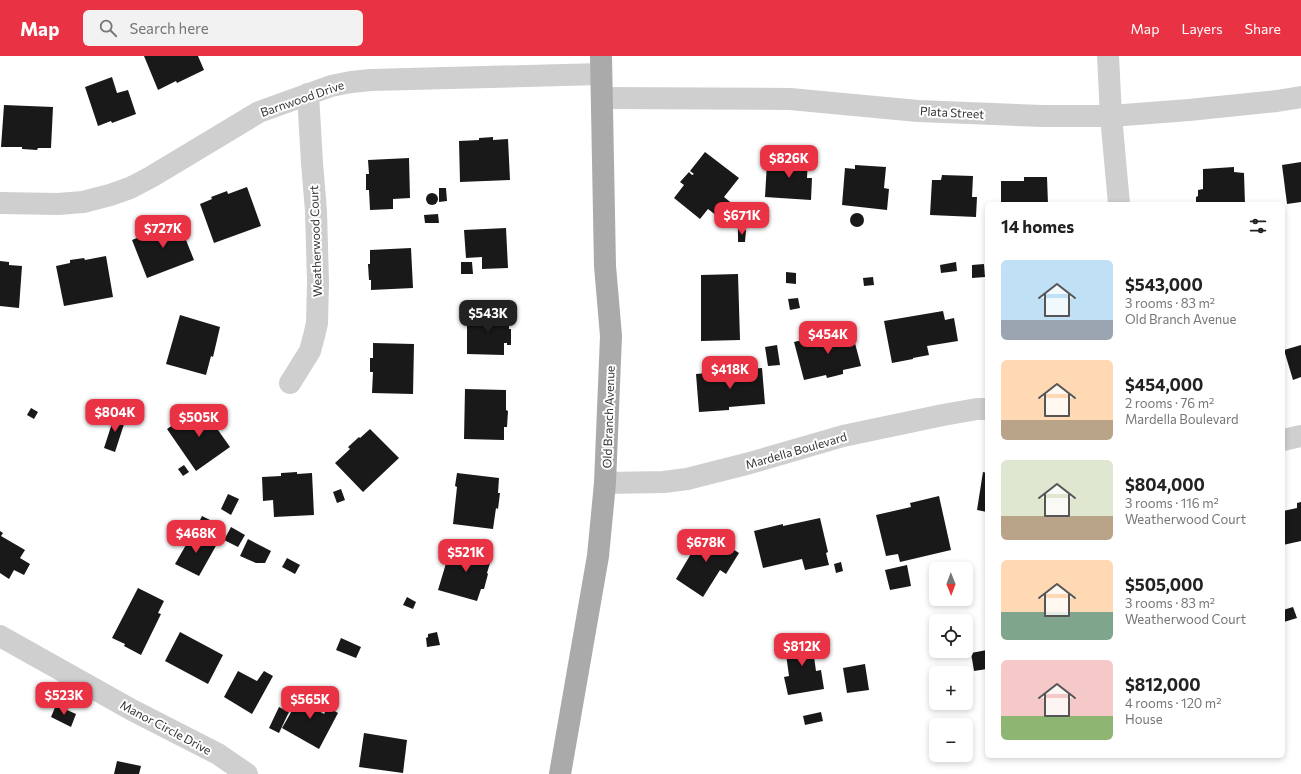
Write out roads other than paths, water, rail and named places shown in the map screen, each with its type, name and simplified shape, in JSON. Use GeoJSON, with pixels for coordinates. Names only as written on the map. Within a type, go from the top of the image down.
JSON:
{"type":"FeatureCollection","features":[{"type":"Feature","properties":{"kind":"main road","name":"Old Branch Avenue"},"geometry":{"type":"LineString","coordinates":[[560,774],[598,556],[605,483],[611,336],[605,266],[602,65]]}},
{"type":"Feature","properties":{"kind":"street"},"geometry":{"type":"LineString","coordinates":[[1108,56],[1111,116],[1119,202]]}},
{"type":"Feature","properties":{"kind":"street","name":"Barnwood Drive"},"geometry":{"type":"LineString","coordinates":[[0,203],[45,204],[83,202],[130,188],[259,112],[331,86],[351,82],[602,65]]}},
{"type":"Feature","properties":{"kind":"street","name":"Weatherwood Court"},"geometry":{"type":"LineString","coordinates":[[290,383],[310,351],[317,323],[318,282],[316,212],[308,94]]}},
{"type":"Feature","properties":{"kind":"street","name":"Plata Street"},"geometry":{"type":"LineString","coordinates":[[602,98],[790,99],[918,111],[1042,116],[1111,116],[1189,110],[1277,101],[1301,97]]}},
{"type":"Feature","properties":{"kind":"street","name":"Mardella Boulevard"},"geometry":{"type":"LineString","coordinates":[[605,483],[664,482],[687,479],[750,463],[843,436],[943,415],[985,409]]}},
{"type":"Feature","properties":{"kind":"street"},"geometry":{"type":"LineString","coordinates":[[1285,440],[1301,436]]}},
{"type":"Feature","properties":{"kind":"street","name":"Manor Circle Drive"},"geometry":{"type":"LineString","coordinates":[[0,636],[132,710],[218,754],[247,774]]}}]}
